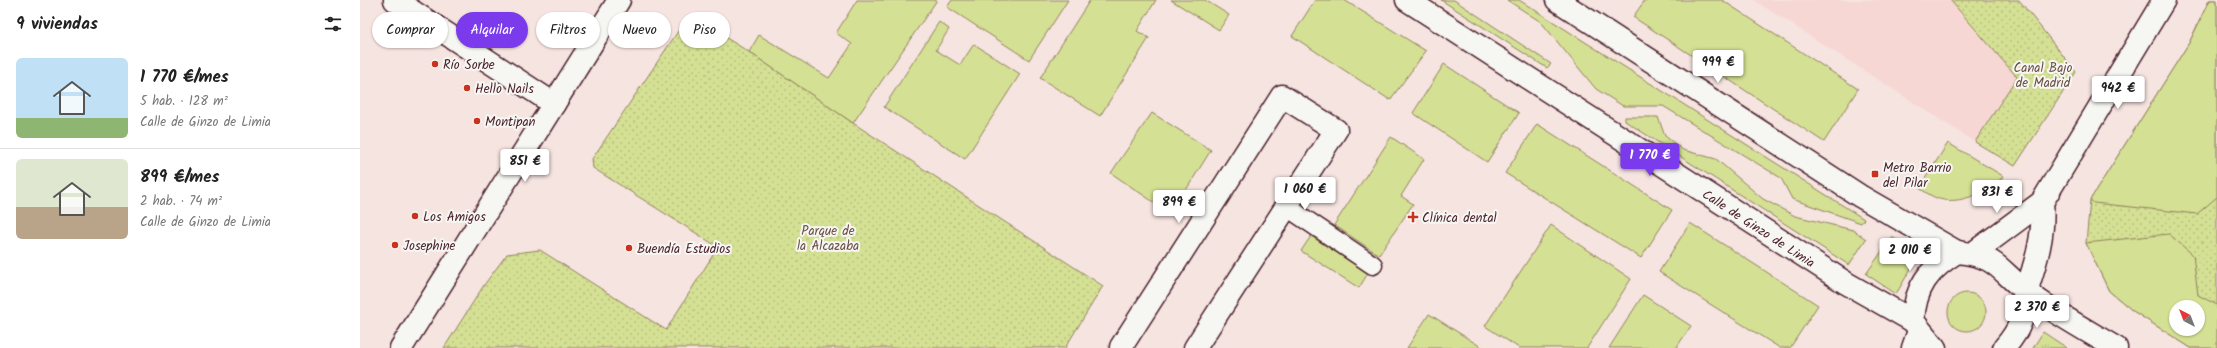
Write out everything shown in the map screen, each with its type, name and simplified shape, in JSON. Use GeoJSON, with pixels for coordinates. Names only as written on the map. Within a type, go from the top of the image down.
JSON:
{"type":"FeatureCollection","features":[{"type":"Feature","properties":{"kind":"street"},"geometry":{"type":"LineString","coordinates":[[395,0],[554,104]]}},
{"type":"Feature","properties":{"kind":"street"},"geometry":{"type":"LineString","coordinates":[[401,348],[619,0]]}},
{"type":"Feature","properties":{"kind":"street","name":"Calle de Ginzo de Limia"},"geometry":{"type":"LineString","coordinates":[[1407,0],[1846,283],[1935,348]]}},
{"type":"Feature","properties":{"kind":"street"},"geometry":{"type":"LineString","coordinates":[[1556,0],[1860,196],[1964,253],[1981,256],[1997,264],[2026,292],[2116,348]]}},
{"type":"Feature","properties":{"kind":"street"},"geometry":{"type":"LineString","coordinates":[[1915,333],[1914,302],[1925,279],[1940,263],[1964,253],[2042,202],[2164,0]]}},
{"type":"Feature","properties":{"kind":"street"},"geometry":{"type":"LineString","coordinates":[[1123,348],[1121,347],[1282,96],[1336,130],[1195,348]]}},
{"type":"Feature","properties":{"kind":"street"},"geometry":{"type":"LineString","coordinates":[[2004,348],[2020,327],[2025,311],[2026,292],[2038,254],[2044,222],[2042,202]]}},
{"type":"Feature","properties":{"kind":"lane"},"geometry":{"type":"LineString","coordinates":[[1287,207],[1373,265]]}},
{"type":"Feature","properties":{"kind":"shaded area"},"geometry":{"type":"Polygon","coordinates":[[[1754,0],[1950,0],[2017,77],[1975,142],[1754,0]]]}},
{"type":"Feature","properties":{"kind":"green space"},"geometry":{"type":"Polygon","coordinates":[[[857,0],[937,0],[853,123],[749,52],[759,35],[829,78],[852,44],[836,33],[857,0]]]}},
{"type":"Feature","properties":{"kind":"green space"},"geometry":{"type":"Polygon","coordinates":[[[952,0],[1068,0],[1029,60],[947,7],[952,0]]]}},
{"type":"Feature","properties":{"kind":"green space"},"geometry":{"type":"Polygon","coordinates":[[[1090,0],[1156,0],[1137,31],[1149,38],[1100,116],[1040,78],[1090,0]]]}},
{"type":"Feature","properties":{"kind":"green space"},"geometry":{"type":"Polygon","coordinates":[[[1171,0],[1205,0],[1229,15],[1219,30],[1171,0]]]}},
{"type":"Feature","properties":{"kind":"green space"},"geometry":{"type":"Polygon","coordinates":[[[1315,0],[1344,0],[1426,51],[1390,100],[1292,36],[1315,0]]]}},
{"type":"Feature","properties":{"kind":"green space"},"geometry":{"type":"Polygon","coordinates":[[[1441,0],[1454,0],[1551,64],[1547,68],[1441,0]]]}},
{"type":"Feature","properties":{"kind":"green space"},"geometry":{"type":"Polygon","coordinates":[[[1507,0],[1519,0],[1864,219],[1861,223],[1792,199],[1781,178],[1663,106],[1623,106],[1596,89],[1541,22],[1507,0]]]}},
{"type":"Feature","properties":{"kind":"green space"},"geometry":{"type":"Polygon","coordinates":[[[1645,0],[1722,0],[1858,89],[1824,142],[1633,17],[1645,0]]]}},
{"type":"Feature","properties":{"kind":"green space","name":"Canal Bajo de Madrid"},"geometry":{"type":"Polygon","coordinates":[[[1950,0],[2019,0],[2076,72],[2015,166],[1975,142],[2017,77],[1950,0]]]}},
{"type":"Feature","properties":{"kind":"green space"},"geometry":{"type":"Polygon","coordinates":[[[2209,0],[2217,0],[2217,348],[2191,348],[2172,336],[2205,336],[2205,300],[2169,300],[2169,334],[2133,311],[2109,291],[2086,243],[2090,200],[2189,43],[2209,0]]]}},
{"type":"Feature","properties":{"kind":"green space"},"geometry":{"type":"Polygon","coordinates":[[[2210,0],[2217,0],[2217,197],[2197,214],[2094,203],[2090,200],[2189,43],[2210,0]]]}},
{"type":"Feature","properties":{"kind":"green space"},"geometry":{"type":"Polygon","coordinates":[[[939,22],[949,29],[936,50],[960,65],[974,44],[1020,74],[965,159],[884,107],[939,22]]]}},
{"type":"Feature","properties":{"kind":"green space","name":"Parque de la Alcazaba"},"geometry":{"type":"Polygon","coordinates":[[[679,30],[679,48],[730,48],[730,40],[853,123],[1103,286],[1065,348],[444,348],[484,285],[507,254],[540,250],[666,330],[718,247],[593,168],[592,159],[667,48],[671,48],[671,42],[679,30]]]}},
{"type":"Feature","properties":{"kind":"green space"},"geometry":{"type":"Polygon","coordinates":[[[1444,64],[1519,113],[1487,162],[1413,113],[1444,64]]]}},
{"type":"Feature","properties":{"kind":"green space"},"geometry":{"type":"Polygon","coordinates":[[[1152,113],[1211,150],[1171,214],[1111,173],[1152,113]]]}},
{"type":"Feature","properties":{"kind":"green space"},"geometry":{"type":"Polygon","coordinates":[[[1625,117],[1658,117],[1665,136],[1683,150],[1716,159],[1763,199],[1795,216],[1853,230],[1866,239],[1849,265],[1625,121],[1625,117]]]}},
{"type":"Feature","properties":{"kind":"green space"},"geometry":{"type":"Polygon","coordinates":[[[1537,124],[1672,210],[1641,258],[1505,173],[1537,124]]]}},
{"type":"Feature","properties":{"kind":"green space"},"geometry":{"type":"Polygon","coordinates":[[[1391,137],[1424,159],[1401,196],[1413,204],[1379,255],[1334,225],[1391,137]]]}},
{"type":"Feature","properties":{"kind":"green space"},"geometry":{"type":"Polygon","coordinates":[[[1948,143],[2003,176],[1982,192],[1959,200],[1944,200],[1928,194],[1919,188],[1948,143]]]}},
{"type":"Feature","properties":{"kind":"green space"},"geometry":{"type":"Polygon","coordinates":[[[1690,223],[1818,305],[1790,348],[1780,348],[1659,272],[1690,223]]]}},
{"type":"Feature","properties":{"kind":"green space"},"geometry":{"type":"Polygon","coordinates":[[[1551,225],[1631,279],[1587,348],[1519,348],[1485,326],[1551,225]]]}},
{"type":"Feature","properties":{"kind":"green space"},"geometry":{"type":"Polygon","coordinates":[[[2169,234],[2193,255],[2198,295],[2217,305],[2217,348],[2191,348],[2172,336],[2205,336],[2205,300],[2169,300],[2169,334],[2133,311],[2109,291],[2086,243],[2169,234]]]}},
{"type":"Feature","properties":{"kind":"green space"},"geometry":{"type":"Polygon","coordinates":[[[1311,236],[1368,273],[1359,288],[1301,251],[1311,236]]]}},
{"type":"Feature","properties":{"kind":"green space"},"geometry":{"type":"Polygon","coordinates":[[[1892,237],[1919,255],[1896,294],[1866,274],[1892,237]]]}},
{"type":"Feature","properties":{"kind":"green space"},"geometry":{"type":"Polygon","coordinates":[[[1967,293],[1980,299],[1986,312],[1980,325],[1967,331],[1954,325],[1948,312],[1954,299],[1967,293]]]}},
{"type":"Feature","properties":{"kind":"green space"},"geometry":{"type":"Polygon","coordinates":[[[1643,295],[1691,326],[1676,348],[1609,348],[1643,295]]]}},
{"type":"Feature","properties":{"kind":"green space"},"geometry":{"type":"Polygon","coordinates":[[[1429,314],[1483,348],[1407,348],[1429,314]]]}},
{"type":"Feature","properties":{"kind":"green space"},"geometry":{"type":"Polygon","coordinates":[[[2043,332],[2067,348],[2033,348],[2043,332]]]}},
{"type":"Feature","properties":{"kind":"place","name":"Río Sorbe"},"geometry":{"type":"Point","coordinates":[435,64]}},
{"type":"Feature","properties":{"kind":"place","name":"Hello Nails"},"geometry":{"type":"Point","coordinates":[467,88]}},
{"type":"Feature","properties":{"kind":"place","name":"Montipan"},"geometry":{"type":"Point","coordinates":[477,121]}},
{"type":"Feature","properties":{"kind":"place","name":"Metro Barrio del Pilar"},"geometry":{"type":"Point","coordinates":[1875,174]}},
{"type":"Feature","properties":{"kind":"place","name":"Los Amigos"},"geometry":{"type":"Point","coordinates":[415,216]}},
{"type":"Feature","properties":{"kind":"place","name":"Clínica dental"},"geometry":{"type":"Point","coordinates":[1413,217]}},
{"type":"Feature","properties":{"kind":"place","name":"Josephine"},"geometry":{"type":"Point","coordinates":[395,245]}},
{"type":"Feature","properties":{"kind":"place","name":"Buendía Estudios"},"geometry":{"type":"Point","coordinates":[629,248]}}]}
